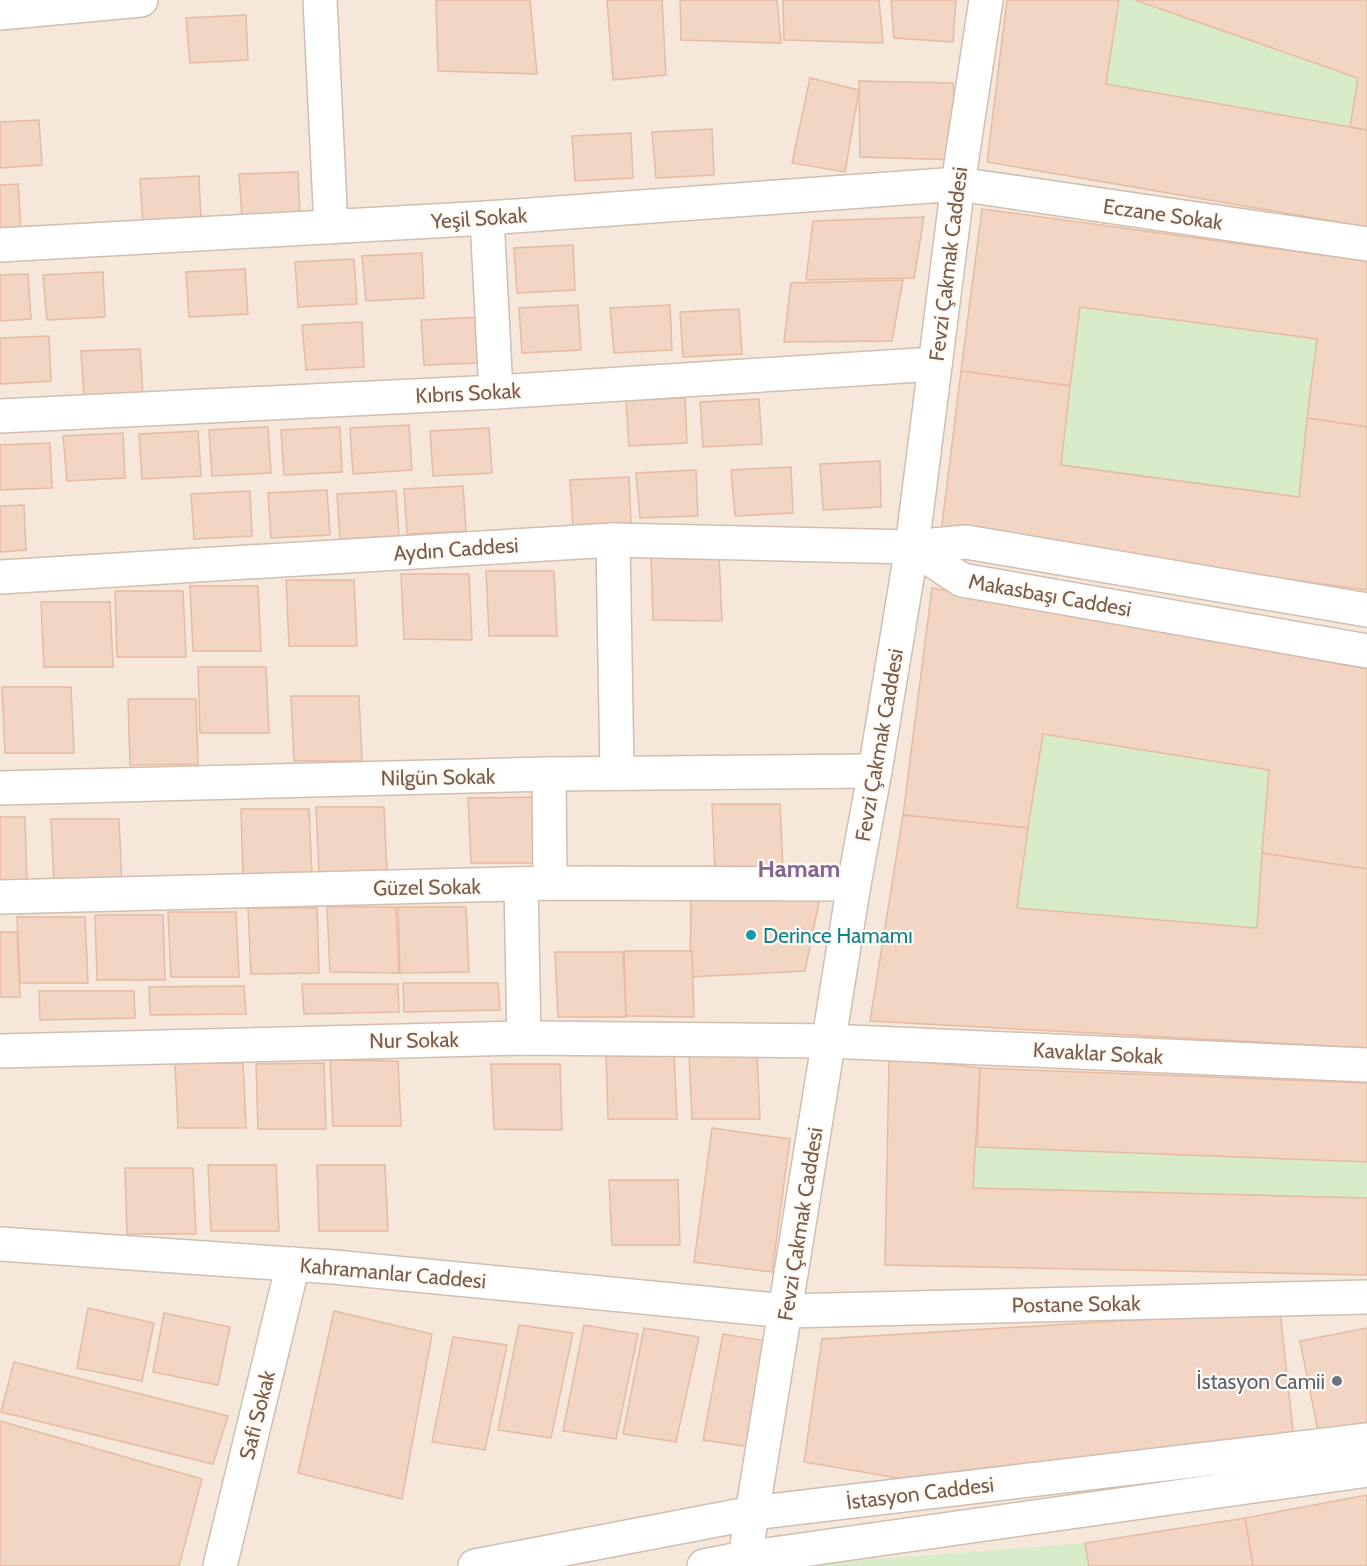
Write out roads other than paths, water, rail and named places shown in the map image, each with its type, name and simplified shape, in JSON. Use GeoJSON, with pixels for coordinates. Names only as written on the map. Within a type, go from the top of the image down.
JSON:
{"type":"FeatureCollection","features":[{"type":"Feature","properties":{"kind":"street"},"geometry":{"type":"LineString","coordinates":[[0,12],[141,0]]}},
{"type":"Feature","properties":{"kind":"street"},"geometry":{"type":"LineString","coordinates":[[320,0],[331,227]]}},
{"type":"Feature","properties":{"kind":"street","name":"Fevzi Çakmak Caddesi"},"geometry":{"type":"LineString","coordinates":[[745,1558],[854,884],[912,547],[958,184],[986,0]]}},
{"type":"Feature","properties":{"kind":"street","name":"Yeşil Sokak"},"geometry":{"type":"LineString","coordinates":[[0,245],[487,218],[958,184]]}},
{"type":"Feature","properties":{"kind":"street","name":"Eczane Sokak"},"geometry":{"type":"LineString","coordinates":[[958,184],[1367,244]]}},
{"type":"Feature","properties":{"kind":"street"},"geometry":{"type":"LineString","coordinates":[[487,218],[496,392]]}},
{"type":"Feature","properties":{"kind":"street","name":"Kıbrıs Sokak"},"geometry":{"type":"LineString","coordinates":[[0,416],[496,392],[935,364]]}},
{"type":"Feature","properties":{"kind":"street"},"geometry":{"type":"LineString","coordinates":[[613,540],[617,773]]}},
{"type":"Feature","properties":{"kind":"street","name":"Aydın Caddesi"},"geometry":{"type":"LineString","coordinates":[[0,577],[613,540],[912,547]]}},
{"type":"Feature","properties":{"kind":"street","name":"Makasbaşı Caddesi"},"geometry":{"type":"LineString","coordinates":[[912,547],[966,542],[1367,610]]}},
{"type":"Feature","properties":{"kind":"street","name":"Makasbaşı Caddesi"},"geometry":{"type":"LineString","coordinates":[[912,547],[962,580],[1367,651]]}},
{"type":"Feature","properties":{"kind":"street","name":"Nilgün Sokak"},"geometry":{"type":"LineString","coordinates":[[0,788],[549,774],[875,771]]}},
{"type":"Feature","properties":{"kind":"street"},"geometry":{"type":"LineString","coordinates":[[524,1038],[536,884],[549,774]]}},
{"type":"Feature","properties":{"kind":"street","name":"Güzel Sokak"},"geometry":{"type":"LineString","coordinates":[[0,897],[536,884],[854,884]]}},
{"type":"Feature","properties":{"kind":"street","name":"Nur Sokak"},"geometry":{"type":"LineString","coordinates":[[0,1051],[524,1038],[829,1041]]}},
{"type":"Feature","properties":{"kind":"street","name":"Kavaklar Sokak"},"geometry":{"type":"LineString","coordinates":[[829,1041],[1367,1065]]}},
{"type":"Feature","properties":{"kind":"street","name":"Kahramanlar Caddesi"},"geometry":{"type":"LineString","coordinates":[[0,1244],[334,1267],[786,1311]]}},
{"type":"Feature","properties":{"kind":"street","name":"Safi Sokak"},"geometry":{"type":"LineString","coordinates":[[220,1566],[293,1264]]}},
{"type":"Feature","properties":{"kind":"street","name":"Postane Sokak"},"geometry":{"type":"LineString","coordinates":[[786,1311],[1367,1297]]}},
{"type":"Feature","properties":{"kind":"street","name":"İstasyon Caddesi"},"geometry":{"type":"LineString","coordinates":[[475,1566],[753,1512],[1367,1440]]}},
{"type":"Feature","properties":{"kind":"street","name":"İstasyon Caddesi"},"geometry":{"type":"LineString","coordinates":[[704,1566],[745,1558],[1367,1470]]}},
{"type":"Feature","properties":{"kind":"place","name":"Derince Hamamı"},"geometry":{"type":"Point","coordinates":[751,935]}},
{"type":"Feature","properties":{"kind":"place","name":"İstasyon Camii"},"geometry":{"type":"Point","coordinates":[1337,1381]}},
{"type":"Feature","properties":{"kind":"district","name":"Hamam"},"geometry":{"type":"Point","coordinates":[799,868]}}]}
